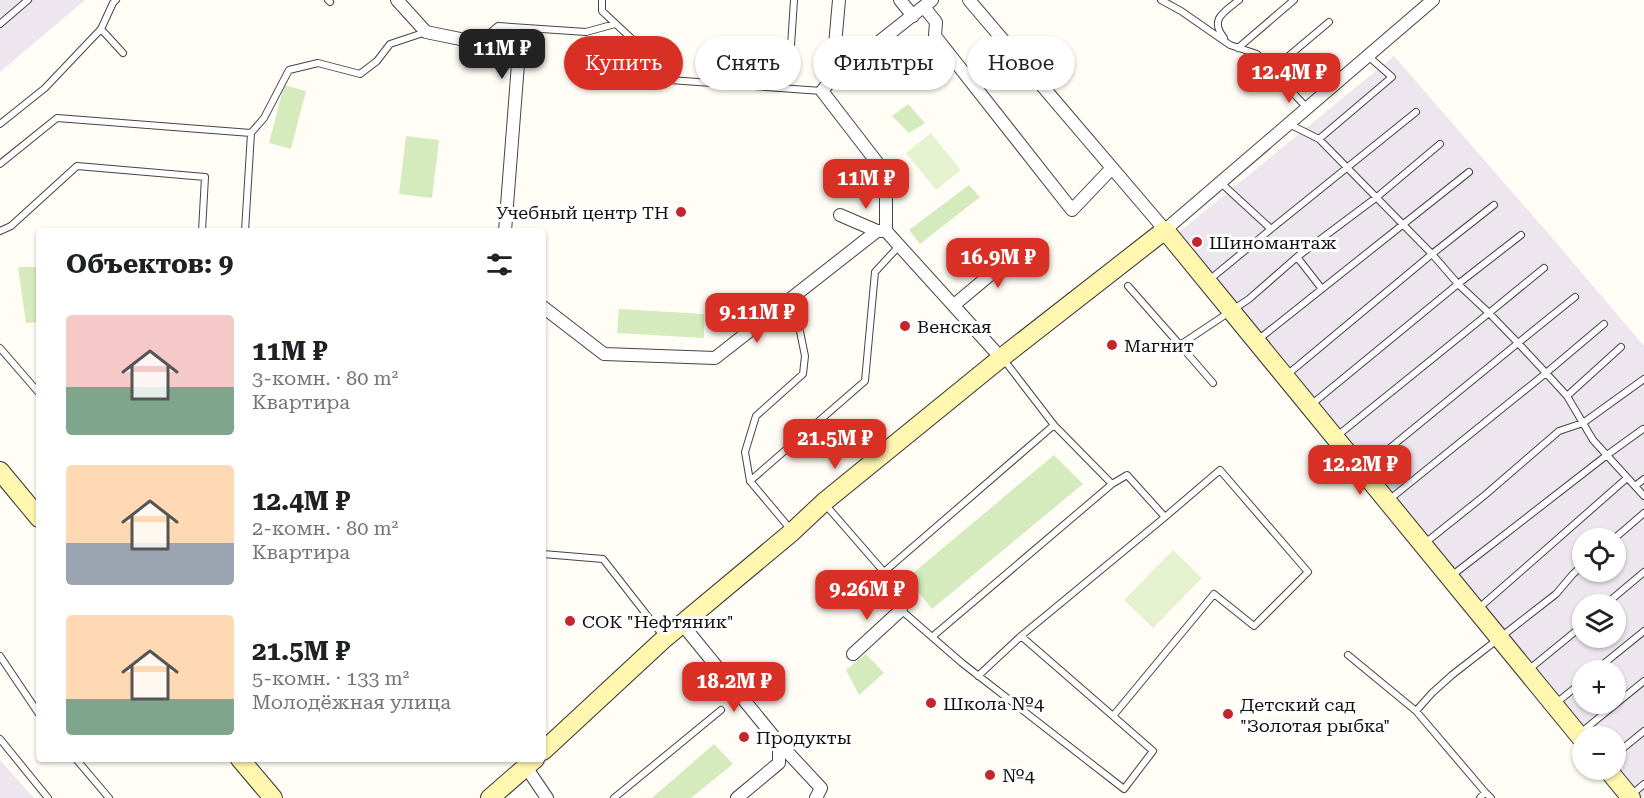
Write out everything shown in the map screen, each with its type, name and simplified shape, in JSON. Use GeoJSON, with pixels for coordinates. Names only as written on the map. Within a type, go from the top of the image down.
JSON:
{"type":"FeatureCollection","features":[{"type":"Feature","properties":{"kind":"street"},"geometry":{"type":"LineString","coordinates":[[397,0],[426,32],[519,51],[505,228]]}},
{"type":"Feature","properties":{"kind":"street"},"geometry":{"type":"LineString","coordinates":[[836,36],[839,0]]}},
{"type":"Feature","properties":{"kind":"street"},"geometry":{"type":"LineString","coordinates":[[900,0],[913,16]]}},
{"type":"Feature","properties":{"kind":"street"},"geometry":{"type":"LineString","coordinates":[[969,0],[1165,230],[1572,726]]}},
{"type":"Feature","properties":{"kind":"street"},"geometry":{"type":"LineString","coordinates":[[546,748],[665,638],[792,532],[824,502],[1001,358],[1165,230],[1433,0]]}},
{"type":"Feature","properties":{"kind":"street"},"geometry":{"type":"LineString","coordinates":[[888,36],[928,3],[936,22],[935,36],[1072,210],[1112,168]]}},
{"type":"Feature","properties":{"kind":"street"},"geometry":{"type":"LineString","coordinates":[[546,309],[603,354],[716,358],[881,231],[886,174],[822,91]]}},
{"type":"Feature","properties":{"kind":"street"},"geometry":{"type":"LineString","coordinates":[[840,215],[881,231],[900,246],[1001,358]]}},
{"type":"Feature","properties":{"kind":"street"},"geometry":{"type":"LineString","coordinates":[[954,305],[1022,249]]}},
{"type":"Feature","properties":{"kind":"street"},"geometry":{"type":"LineString","coordinates":[[0,471],[36,514]]}},
{"type":"Feature","properties":{"kind":"street"},"geometry":{"type":"LineString","coordinates":[[854,654],[901,610]]}},
{"type":"Feature","properties":{"kind":"street"},"geometry":{"type":"LineString","coordinates":[[682,624],[779,743],[821,788],[816,798]]}},
{"type":"Feature","properties":{"kind":"street"},"geometry":{"type":"LineString","coordinates":[[737,798],[779,763],[779,743]]}},
{"type":"Feature","properties":{"kind":"street"},"geometry":{"type":"LineString","coordinates":[[243,762],[273,798]]}},
{"type":"Feature","properties":{"kind":"street"},"geometry":{"type":"LineString","coordinates":[[490,798],[530,763],[547,798]]}},
{"type":"Feature","properties":{"kind":"street"},"geometry":{"type":"LineString","coordinates":[[1616,780],[1630,797]]}},
{"type":"Feature","properties":{"kind":"lane"},"geometry":{"type":"LineString","coordinates":[[0,24],[28,0]]}},
{"type":"Feature","properties":{"kind":"lane"},"geometry":{"type":"LineString","coordinates":[[0,124],[45,88],[101,29],[116,0]]}},
{"type":"Feature","properties":{"kind":"lane"},"geometry":{"type":"LineString","coordinates":[[602,0],[602,11],[632,39],[628,77],[822,91]]}},
{"type":"Feature","properties":{"kind":"lane"},"geometry":{"type":"LineString","coordinates":[[792,36],[794,0]]}},
{"type":"Feature","properties":{"kind":"lane"},"geometry":{"type":"LineString","coordinates":[[1161,0],[1172,2],[1230,45],[1257,54],[1307,108]]}},
{"type":"Feature","properties":{"kind":"lane"},"geometry":{"type":"LineString","coordinates":[[1230,45],[1218,30],[1217,22],[1222,14],[1239,0]]}},
{"type":"Feature","properties":{"kind":"lane"},"geometry":{"type":"LineString","coordinates":[[1238,48],[1294,0]]}},
{"type":"Feature","properties":{"kind":"lane"},"geometry":{"type":"LineString","coordinates":[[1272,70],[1329,22]]}},
{"type":"Feature","properties":{"kind":"lane"},"geometry":{"type":"LineString","coordinates":[[478,43],[498,26],[586,32],[615,24]]}},
{"type":"Feature","properties":{"kind":"lane"},"geometry":{"type":"LineString","coordinates":[[101,29],[123,53]]}},
{"type":"Feature","properties":{"kind":"lane"},"geometry":{"type":"LineString","coordinates":[[245,228],[251,133],[264,118],[289,70],[318,63],[360,75],[377,61],[390,44],[426,32]]}},
{"type":"Feature","properties":{"kind":"lane"},"geometry":{"type":"LineString","coordinates":[[1319,139],[1392,77],[1368,56]]}},
{"type":"Feature","properties":{"kind":"lane"},"geometry":{"type":"LineString","coordinates":[[1214,276],[1416,112]]}},
{"type":"Feature","properties":{"kind":"lane"},"geometry":{"type":"LineString","coordinates":[[0,164],[57,118],[251,133]]}},
{"type":"Feature","properties":{"kind":"lane"},"geometry":{"type":"LineString","coordinates":[[1288,124],[1319,139],[1518,343],[1567,396],[1593,440],[1644,496]]}},
{"type":"Feature","properties":{"kind":"lane"},"geometry":{"type":"LineString","coordinates":[[1180,345],[1232,312],[1297,257],[1377,197],[1440,144]]}},
{"type":"Feature","properties":{"kind":"lane"},"geometry":{"type":"LineString","coordinates":[[0,231],[11,226],[77,166],[205,177],[202,228]]}},
{"type":"Feature","properties":{"kind":"lane"},"geometry":{"type":"LineString","coordinates":[[1256,341],[1469,172]]}},
{"type":"Feature","properties":{"kind":"lane"},"geometry":{"type":"LineString","coordinates":[[1220,182],[1271,229]]}},
{"type":"Feature","properties":{"kind":"lane"},"geometry":{"type":"LineString","coordinates":[[1285,376],[1494,205]]}},
{"type":"Feature","properties":{"kind":"lane"},"geometry":{"type":"LineString","coordinates":[[1310,406],[1521,235]]}},
{"type":"Feature","properties":{"kind":"lane"},"geometry":{"type":"LineString","coordinates":[[750,481],[865,381],[875,272],[900,246]]}},
{"type":"Feature","properties":{"kind":"lane"},"geometry":{"type":"LineString","coordinates":[[1297,257],[1322,289]]}},
{"type":"Feature","properties":{"kind":"lane"},"geometry":{"type":"LineString","coordinates":[[1335,438],[1544,268]]}},
{"type":"Feature","properties":{"kind":"lane"},"geometry":{"type":"LineString","coordinates":[[1128,286],[1213,383]]}},
{"type":"Feature","properties":{"kind":"lane"},"geometry":{"type":"LineString","coordinates":[[792,532],[750,481],[745,452],[756,416],[803,374],[806,356],[793,297]]}},
{"type":"Feature","properties":{"kind":"lane"},"geometry":{"type":"LineString","coordinates":[[1362,471],[1575,297]]}},
{"type":"Feature","properties":{"kind":"lane"},"geometry":{"type":"LineString","coordinates":[[1387,501],[1604,324]]}},
{"type":"Feature","properties":{"kind":"lane"},"geometry":{"type":"LineString","coordinates":[[1567,396],[1621,347]]}},
{"type":"Feature","properties":{"kind":"lane"},"geometry":{"type":"LineString","coordinates":[[0,348],[36,390]]}},
{"type":"Feature","properties":{"kind":"lane"},"geometry":{"type":"LineString","coordinates":[[1001,358],[1054,425],[1112,484]]}},
{"type":"Feature","properties":{"kind":"lane"},"geometry":{"type":"LineString","coordinates":[[1423,545],[1559,431],[1583,423],[1644,378]]}},
{"type":"Feature","properties":{"kind":"lane"},"geometry":{"type":"LineString","coordinates":[[884,572],[1054,425]]}},
{"type":"Feature","properties":{"kind":"lane"},"geometry":{"type":"LineString","coordinates":[[1450,578],[1642,429]]}},
{"type":"Feature","properties":{"kind":"lane"},"geometry":{"type":"LineString","coordinates":[[978,675],[1021,636],[1220,470],[1308,572],[1254,626],[1214,594],[1113,716]]}},
{"type":"Feature","properties":{"kind":"lane"},"geometry":{"type":"LineString","coordinates":[[932,637],[1112,484],[1127,475],[1165,517]]}},
{"type":"Feature","properties":{"kind":"lane"},"geometry":{"type":"LineString","coordinates":[[1476,610],[1627,478]]}},
{"type":"Feature","properties":{"kind":"lane"},"geometry":{"type":"LineString","coordinates":[[1635,486],[1644,479]]}},
{"type":"Feature","properties":{"kind":"lane"},"geometry":{"type":"LineString","coordinates":[[824,502],[884,572],[901,610],[978,675],[1124,789],[1153,751],[1021,636]]}},
{"type":"Feature","properties":{"kind":"lane"},"geometry":{"type":"LineString","coordinates":[[1626,529],[1644,513]]}},
{"type":"Feature","properties":{"kind":"lane"},"geometry":{"type":"LineString","coordinates":[[546,554],[603,559],[665,638]]}},
{"type":"Feature","properties":{"kind":"lane"},"geometry":{"type":"LineString","coordinates":[[1618,594],[1644,572]]}},
{"type":"Feature","properties":{"kind":"lane"},"geometry":{"type":"LineString","coordinates":[[1416,711],[1452,675],[1556,594],[1572,575]]}},
{"type":"Feature","properties":{"kind":"lane"},"geometry":{"type":"LineString","coordinates":[[634,599],[641,593]]}},
{"type":"Feature","properties":{"kind":"lane"},"geometry":{"type":"LineString","coordinates":[[1608,660],[1644,631]]}},
{"type":"Feature","properties":{"kind":"lane"},"geometry":{"type":"LineString","coordinates":[[1527,671],[1572,634]]}},
{"type":"Feature","properties":{"kind":"lane"},"geometry":{"type":"LineString","coordinates":[[1348,655],[1416,711],[1491,798]]}},
{"type":"Feature","properties":{"kind":"lane"},"geometry":{"type":"LineString","coordinates":[[0,656],[36,710]]}},
{"type":"Feature","properties":{"kind":"lane"},"geometry":{"type":"LineString","coordinates":[[1593,726],[1644,681]]}},
{"type":"Feature","properties":{"kind":"lane"},"geometry":{"type":"LineString","coordinates":[[1555,705],[1572,691]]}},
{"type":"Feature","properties":{"kind":"lane"},"geometry":{"type":"LineString","coordinates":[[614,798],[721,710]]}},
{"type":"Feature","properties":{"kind":"lane"},"geometry":{"type":"LineString","coordinates":[[1626,746],[1644,731]]}},
{"type":"Feature","properties":{"kind":"lane"},"geometry":{"type":"LineString","coordinates":[[0,739],[48,798]]}},
{"type":"Feature","properties":{"kind":"lane"},"geometry":{"type":"LineString","coordinates":[[79,762],[109,798]]}},
{"type":"Feature","properties":{"kind":"lane"},"geometry":{"type":"LineString","coordinates":[[1630,797],[1644,784]]}},
{"type":"Feature","properties":{"kind":"lane"},"geometry":{"type":"LineString","coordinates":[[1480,798],[1485,792]]}},
{"type":"Feature","properties":{"kind":"shaded area"},"geometry":{"type":"Polygon","coordinates":[[[0,0],[85,0],[0,72],[0,0]]]}},
{"type":"Feature","properties":{"kind":"shaded area"},"geometry":{"type":"Polygon","coordinates":[[[1394,56],[1644,346],[1644,798],[1638,798],[1624,780],[1626,780],[1626,726],[1580,726],[1178,233],[1394,56]]]}},
{"type":"Feature","properties":{"kind":"shaded area"},"geometry":{"type":"Polygon","coordinates":[[[0,760],[34,798],[0,798],[0,760]]]}},
{"type":"Feature","properties":{"kind":"green space"},"geometry":{"type":"Polygon","coordinates":[[[284,85],[306,91],[291,149],[269,143],[284,85]]]}},
{"type":"Feature","properties":{"kind":"green space"},"geometry":{"type":"Polygon","coordinates":[[[908,104],[925,123],[909,133],[892,116],[908,104]]]}},
{"type":"Feature","properties":{"kind":"green space"},"geometry":{"type":"Polygon","coordinates":[[[931,133],[961,170],[936,190],[906,153],[931,133]]]}},
{"type":"Feature","properties":{"kind":"green space"},"geometry":{"type":"Polygon","coordinates":[[[406,136],[439,140],[432,198],[399,194],[406,136]]]}},
{"type":"Feature","properties":{"kind":"green space"},"geometry":{"type":"Polygon","coordinates":[[[969,185],[980,197],[920,244],[909,230],[969,185]]]}},
{"type":"Feature","properties":{"kind":"green space"},"geometry":{"type":"Polygon","coordinates":[[[18,267],[36,267],[36,322],[26,323],[18,267]]]}},
{"type":"Feature","properties":{"kind":"green space"},"geometry":{"type":"Polygon","coordinates":[[[619,309],[704,314],[704,338],[617,333],[619,309]]]}},
{"type":"Feature","properties":{"kind":"green space"},"geometry":{"type":"Polygon","coordinates":[[[1054,455],[1083,484],[932,609],[907,578],[1054,455]]]}},
{"type":"Feature","properties":{"kind":"green space"},"geometry":{"type":"Polygon","coordinates":[[[1173,550],[1202,578],[1153,628],[1124,600],[1173,550]]]}},
{"type":"Feature","properties":{"kind":"green space"},"geometry":{"type":"Polygon","coordinates":[[[866,654],[884,673],[859,695],[846,670],[866,654]]]}},
{"type":"Feature","properties":{"kind":"green space"},"geometry":{"type":"Polygon","coordinates":[[[714,744],[733,764],[691,798],[652,798],[714,744]]]}},
{"type":"Feature","properties":{"kind":"place","name":"Учебный центр ТН"},"geometry":{"type":"Point","coordinates":[681,212]}},
{"type":"Feature","properties":{"kind":"place","name":"Шиномантаж"},"geometry":{"type":"Point","coordinates":[1197,242]}},
{"type":"Feature","properties":{"kind":"place","name":"Венская"},"geometry":{"type":"Point","coordinates":[905,326]}},
{"type":"Feature","properties":{"kind":"place","name":"Магнит"},"geometry":{"type":"Point","coordinates":[1112,345]}},
{"type":"Feature","properties":{"kind":"place","name":"СОК \"Нефтяник\""},"geometry":{"type":"Point","coordinates":[570,621]}},
{"type":"Feature","properties":{"kind":"place","name":"Школа №4"},"geometry":{"type":"Point","coordinates":[931,703]}},
{"type":"Feature","properties":{"kind":"place","name":"Детский сад \"Золотая рыбка\""},"geometry":{"type":"Point","coordinates":[1228,714]}},
{"type":"Feature","properties":{"kind":"place","name":"Продукты"},"geometry":{"type":"Point","coordinates":[744,737]}},
{"type":"Feature","properties":{"kind":"place","name":"№4"},"geometry":{"type":"Point","coordinates":[990,775]}}]}
